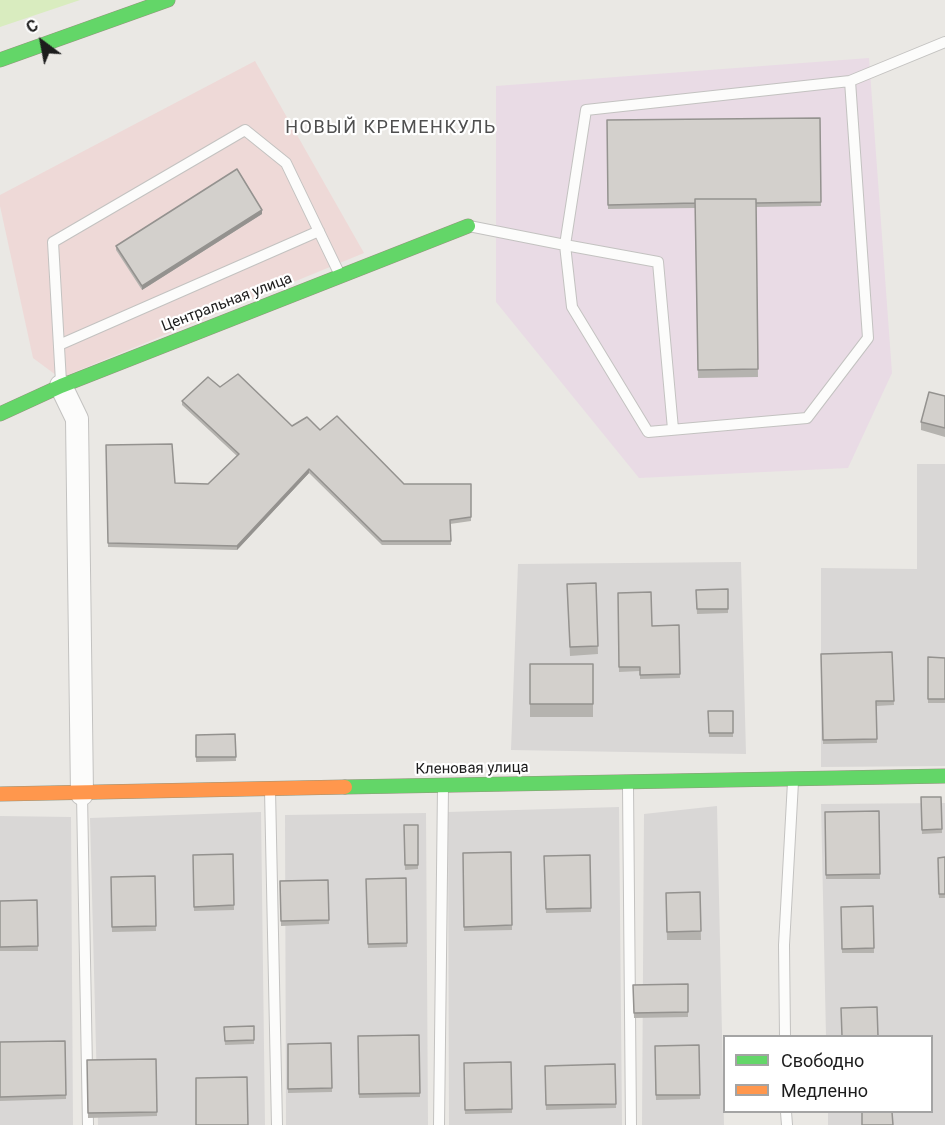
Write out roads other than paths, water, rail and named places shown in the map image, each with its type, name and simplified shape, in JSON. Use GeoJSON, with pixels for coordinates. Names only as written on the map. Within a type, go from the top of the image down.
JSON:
{"type":"FeatureCollection","features":[{"type":"Feature","properties":{"kind":"street"},"geometry":{"type":"LineString","coordinates":[[0,60],[168,0]]}},
{"type":"Feature","properties":{"kind":"street","name":"Центральная улица"},"geometry":{"type":"LineString","coordinates":[[0,414],[61,386],[468,226]]}},
{"type":"Feature","properties":{"kind":"street"},"geometry":{"type":"LineString","coordinates":[[61,386],[77,419],[82,794]]}},
{"type":"Feature","properties":{"kind":"street","name":"Кленовая улица"},"geometry":{"type":"LineString","coordinates":[[0,794],[945,776]]}},
{"type":"Feature","properties":{"kind":"lane"},"geometry":{"type":"LineString","coordinates":[[850,81],[868,338],[807,418],[648,432],[572,307],[565,244],[586,110],[850,81],[945,42]]}},
{"type":"Feature","properties":{"kind":"lane"},"geometry":{"type":"LineString","coordinates":[[61,386],[53,242],[245,130],[286,164],[340,276]]}},
{"type":"Feature","properties":{"kind":"lane"},"geometry":{"type":"LineString","coordinates":[[468,226],[658,262],[673,429]]}},
{"type":"Feature","properties":{"kind":"lane"},"geometry":{"type":"LineString","coordinates":[[59,345],[319,231]]}},
{"type":"Feature","properties":{"kind":"lane"},"geometry":{"type":"LineString","coordinates":[[785,1035],[784,945],[793,780]]}},
{"type":"Feature","properties":{"kind":"lane"},"geometry":{"type":"LineString","coordinates":[[628,783],[632,1125]]}},
{"type":"Feature","properties":{"kind":"lane"},"geometry":{"type":"LineString","coordinates":[[439,1125],[443,787]]}},
{"type":"Feature","properties":{"kind":"lane"},"geometry":{"type":"LineString","coordinates":[[270,790],[277,1125]]}},
{"type":"Feature","properties":{"kind":"lane"},"geometry":{"type":"LineString","coordinates":[[82,794],[88,1125]]}},
{"type":"Feature","properties":{"kind":"district","name":"НОВЫЙ КРЕМЕНКУЛЬ"},"geometry":{"type":"Point","coordinates":[391,128]}}]}
